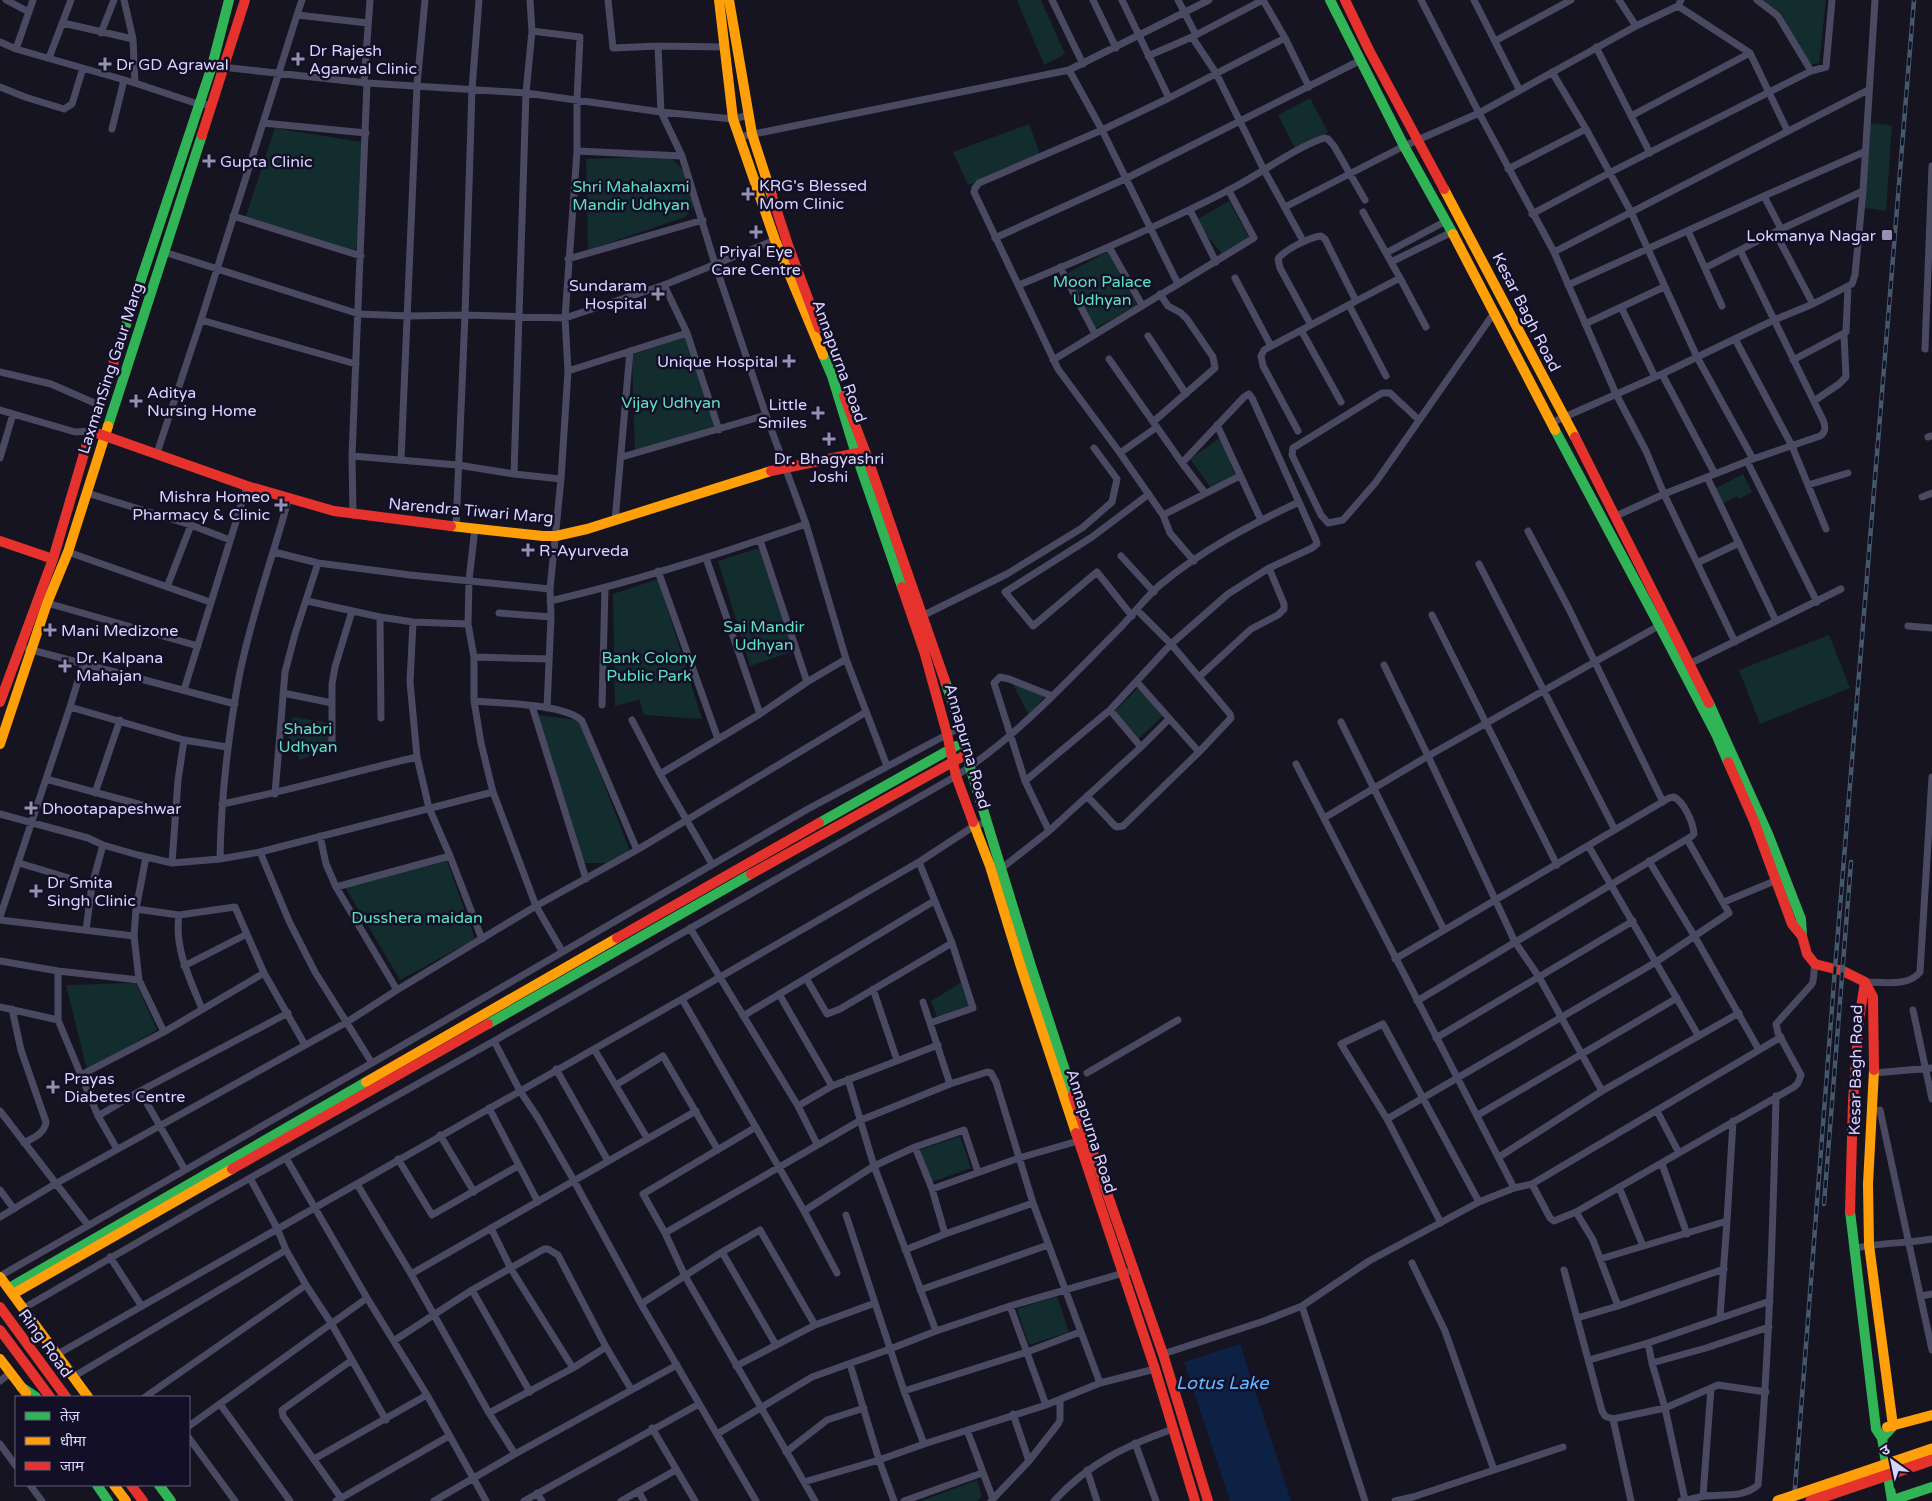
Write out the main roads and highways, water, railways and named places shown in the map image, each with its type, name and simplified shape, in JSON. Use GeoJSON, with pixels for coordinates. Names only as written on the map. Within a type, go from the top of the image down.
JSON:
{"type":"FeatureCollection","features":[{"type":"Feature","properties":{"kind":"main road","name":"LaxmanSing Gaur Marg"},"geometry":{"type":"LineString","coordinates":[[0,702],[47,603],[68,552],[106,436],[211,105],[229,0]]}},
{"type":"Feature","properties":{"kind":"main road","name":"LaxmanSing Gaur Marg"},"geometry":{"type":"LineString","coordinates":[[0,744],[25,649],[90,431],[198,104],[217,67],[245,0]]}},
{"type":"Feature","properties":{"kind":"main road","name":"Annapurna Road"},"geometry":{"type":"LineString","coordinates":[[719,0],[733,119],[738,137],[775,240],[832,376],[861,453],[922,616],[960,727],[970,768],[1002,868],[1027,968],[1078,1141],[1155,1370],[1195,1501]]}},
{"type":"Feature","properties":{"kind":"main road","name":"Annapurna Road"},"geometry":{"type":"LineString","coordinates":[[729,0],[752,134],[788,245],[861,453],[924,652],[947,734],[956,776],[1027,968],[1134,1270],[1163,1354],[1208,1501]]}},
{"type":"Feature","properties":{"kind":"main road","name":"Kesar Bagh Road"},"geometry":{"type":"LineString","coordinates":[[1330,0],[1404,146],[1449,227],[1551,423],[1664,623]]}},
{"type":"Feature","properties":{"kind":"main road","name":"Kesar Bagh Road"},"geometry":{"type":"LineString","coordinates":[[1345,0],[1369,50],[1459,216],[1616,516],[1664,623]]}},
{"type":"Feature","properties":{"kind":"main road","name":"Narendra Tiwari Marg"},"geometry":{"type":"LineString","coordinates":[[90,431],[157,452],[247,486],[289,496],[334,511],[456,527],[556,536],[615,521],[784,467],[861,453]]}},
{"type":"Feature","properties":{"kind":"main road"},"geometry":{"type":"LineString","coordinates":[[0,541],[52,559]]}},
{"type":"Feature","properties":{"kind":"main road"},"geometry":{"type":"LineString","coordinates":[[1664,623],[1754,820],[1792,924],[1802,936]]}},
{"type":"Feature","properties":{"kind":"main road"},"geometry":{"type":"LineString","coordinates":[[1673,642],[1689,664],[1724,733],[1768,834],[1801,919],[1802,936]]}},
{"type":"Feature","properties":{"kind":"main road"},"geometry":{"type":"LineString","coordinates":[[11,1291],[496,1014],[964,741]]}},
{"type":"Feature","properties":{"kind":"main road"},"geometry":{"type":"LineString","coordinates":[[496,1014],[967,754]]}},
{"type":"Feature","properties":{"kind":"main road","name":"Kesar Bagh Road"},"geometry":{"type":"LineString","coordinates":[[1802,936],[1807,954],[1815,964],[1843,971],[1865,982],[1873,998],[1874,1073],[1868,1184],[1869,1245],[1892,1421]]}},
{"type":"Feature","properties":{"kind":"main road"},"geometry":{"type":"LineString","coordinates":[[1865,982],[1861,996],[1851,1152],[1850,1199],[1853,1249],[1879,1433],[1893,1501],[1932,1487]]}},
{"type":"Feature","properties":{"kind":"main road"},"geometry":{"type":"LineString","coordinates":[[0,1276],[87,1396]]}},
{"type":"Feature","properties":{"kind":"main road","name":"Ring Road"},"geometry":{"type":"LineString","coordinates":[[0,1307],[65,1396]]}},
{"type":"Feature","properties":{"kind":"main road","name":"Ring Road"},"geometry":{"type":"LineString","coordinates":[[0,1330],[49,1396]]}},
{"type":"Feature","properties":{"kind":"main road"},"geometry":{"type":"LineString","coordinates":[[0,1359],[29,1396]]}},
{"type":"Feature","properties":{"kind":"main road"},"geometry":{"type":"LineString","coordinates":[[21,1387],[34,1396]]}},
{"type":"Feature","properties":{"kind":"main road"},"geometry":{"type":"LineString","coordinates":[[1879,1433],[1892,1421],[1932,1414]]}},
{"type":"Feature","properties":{"kind":"main road"},"geometry":{"type":"LineString","coordinates":[[1778,1501],[1932,1449]]}},
{"type":"Feature","properties":{"kind":"main road"},"geometry":{"type":"LineString","coordinates":[[1811,1501],[1932,1460]]}},
{"type":"Feature","properties":{"kind":"main road"},"geometry":{"type":"LineString","coordinates":[[98,1486],[108,1501]]}},
{"type":"Feature","properties":{"kind":"main road"},"geometry":{"type":"LineString","coordinates":[[115,1486],[126,1501]]}},
{"type":"Feature","properties":{"kind":"main road"},"geometry":{"type":"LineString","coordinates":[[132,1486],[142,1501]]}},
{"type":"Feature","properties":{"kind":"main road"},"geometry":{"type":"LineString","coordinates":[[160,1486],[171,1501]]}},
{"type":"Feature","properties":{"kind":"water","name":"Lotus Lake"},"geometry":{"type":"Polygon","coordinates":[[[1240,1344],[1291,1501],[1230,1501],[1184,1362],[1240,1344]]]}},
{"type":"Feature","properties":{"kind":"railway"},"geometry":{"type":"LineString","coordinates":[[1794,1501],[1835,969],[1914,0]]}},
{"type":"Feature","properties":{"kind":"railway"},"geometry":{"type":"LineString","coordinates":[[1824,1204],[1851,862]]}},
{"type":"Feature","properties":{"kind":"place","name":"Dr Rajesh Agarwal Clinic"},"geometry":{"type":"Point","coordinates":[298,59]}},
{"type":"Feature","properties":{"kind":"place","name":"Dr GD Agrawal"},"geometry":{"type":"Point","coordinates":[105,64]}},
{"type":"Feature","properties":{"kind":"place","name":"Gupta Clinic"},"geometry":{"type":"Point","coordinates":[209,161]}},
{"type":"Feature","properties":{"kind":"place","name":"KRG's Blessed Mom Clinic"},"geometry":{"type":"Point","coordinates":[748,194]}},
{"type":"Feature","properties":{"kind":"place","name":"Priyal Eye Care Centre"},"geometry":{"type":"Point","coordinates":[756,232]}},
{"type":"Feature","properties":{"kind":"place","name":"Lokmanya Nagar"},"geometry":{"type":"Point","coordinates":[1887,235]}},
{"type":"Feature","properties":{"kind":"place","name":"Sundaram Hospital"},"geometry":{"type":"Point","coordinates":[658,294]}},
{"type":"Feature","properties":{"kind":"place","name":"Unique Hospital"},"geometry":{"type":"Point","coordinates":[789,361]}},
{"type":"Feature","properties":{"kind":"place","name":"Aditya Nursing Home"},"geometry":{"type":"Point","coordinates":[136,401]}},
{"type":"Feature","properties":{"kind":"place","name":"Little Smiles"},"geometry":{"type":"Point","coordinates":[818,413]}},
{"type":"Feature","properties":{"kind":"place","name":"Dr. Bhagyashri Joshi"},"geometry":{"type":"Point","coordinates":[829,439]}},
{"type":"Feature","properties":{"kind":"place","name":"Mishra Homeo Pharmacy & Clinic"},"geometry":{"type":"Point","coordinates":[281,505]}},
{"type":"Feature","properties":{"kind":"place","name":"R-Ayurveda"},"geometry":{"type":"Point","coordinates":[528,550]}},
{"type":"Feature","properties":{"kind":"place","name":"Mani Medizone"},"geometry":{"type":"Point","coordinates":[50,630]}},
{"type":"Feature","properties":{"kind":"place","name":"Dr. Kalpana Mahajan"},"geometry":{"type":"Point","coordinates":[65,666]}},
{"type":"Feature","properties":{"kind":"place","name":"Dhootapapeshwar"},"geometry":{"type":"Point","coordinates":[31,808]}},
{"type":"Feature","properties":{"kind":"place","name":"Dr Smita Singh Clinic"},"geometry":{"type":"Point","coordinates":[36,891]}},
{"type":"Feature","properties":{"kind":"place","name":"Prayas Diabetes Centre"},"geometry":{"type":"Point","coordinates":[53,1087]}},
{"type":"Feature","properties":{"kind":"park label","name":"Shri Mahalaxmi Mandir Udhyan"},"geometry":{"type":"Point","coordinates":[631,195]}},
{"type":"Feature","properties":{"kind":"park label","name":"Moon Palace Udhyan"},"geometry":{"type":"Point","coordinates":[1102,290]}},
{"type":"Feature","properties":{"kind":"park label","name":"Vijay Udhyan"},"geometry":{"type":"Point","coordinates":[671,402]}},
{"type":"Feature","properties":{"kind":"park label","name":"Sai Mandir Udhyan"},"geometry":{"type":"Point","coordinates":[764,635]}},
{"type":"Feature","properties":{"kind":"park label","name":"Bank Colony Public Park"},"geometry":{"type":"Point","coordinates":[649,666]}},
{"type":"Feature","properties":{"kind":"park label","name":"Shabri Udhyan"},"geometry":{"type":"Point","coordinates":[308,737]}},
{"type":"Feature","properties":{"kind":"park label","name":"Dusshera maidan"},"geometry":{"type":"Point","coordinates":[417,917]}}]}
